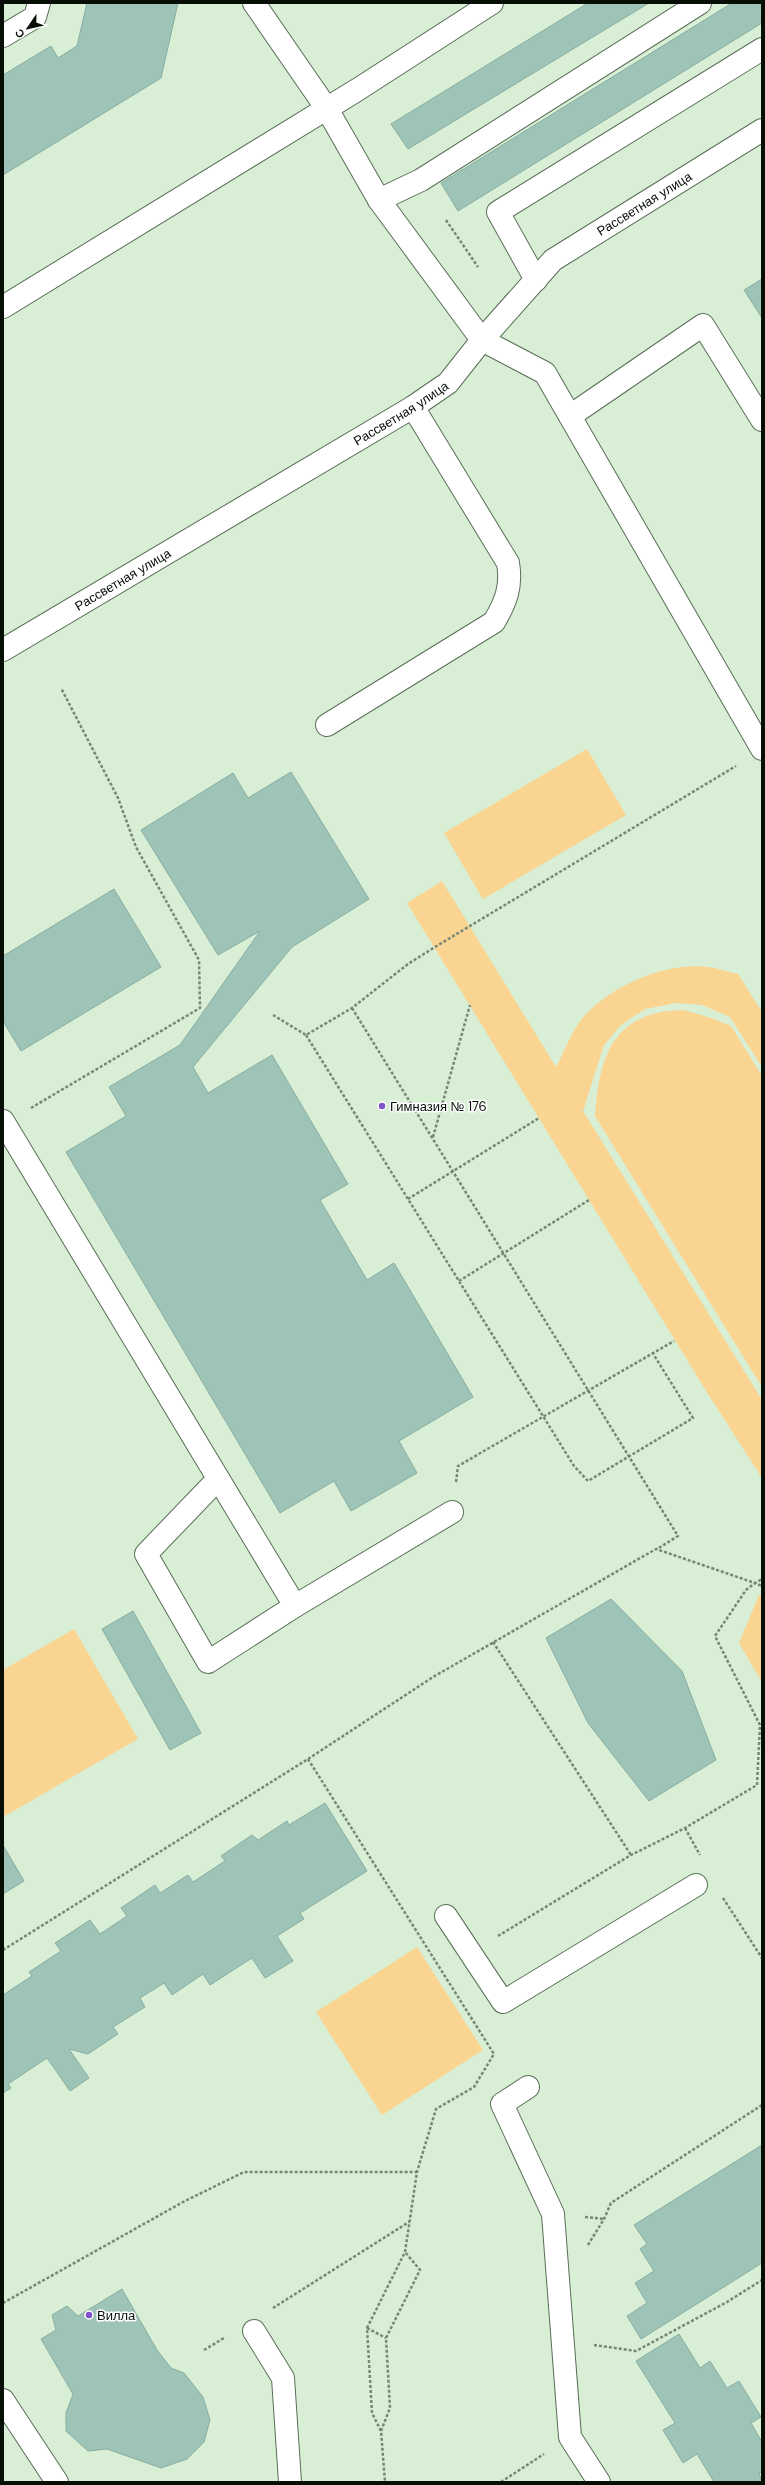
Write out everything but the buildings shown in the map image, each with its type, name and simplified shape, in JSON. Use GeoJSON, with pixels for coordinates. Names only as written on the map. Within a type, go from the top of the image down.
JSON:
{"type":"FeatureCollection","features":[{"type":"Feature","properties":{"kind":"street"},"geometry":{"type":"LineString","coordinates":[[3,36],[35,17],[39,3]]}},
{"type":"Feature","properties":{"kind":"street"},"geometry":{"type":"LineString","coordinates":[[254,3],[326,109],[379,200],[482,340],[545,373],[762,749]]}},
{"type":"Feature","properties":{"kind":"street"},"geometry":{"type":"LineString","coordinates":[[3,307],[326,109],[492,3]]}},
{"type":"Feature","properties":{"kind":"street"},"geometry":{"type":"LineString","coordinates":[[379,200],[421,180],[700,3]]}},
{"type":"Feature","properties":{"kind":"street"},"geometry":{"type":"LineString","coordinates":[[536,280],[498,212],[762,49]]}},
{"type":"Feature","properties":{"kind":"street","name":"Рассветная улица"},"geometry":{"type":"LineString","coordinates":[[3,650],[413,407],[448,384],[482,340],[554,260],[762,130]]}},
{"type":"Feature","properties":{"kind":"street"},"geometry":{"type":"LineString","coordinates":[[570,416],[703,325],[762,420]]}},
{"type":"Feature","properties":{"kind":"street"},"geometry":{"type":"LineString","coordinates":[[327,725],[494,622],[505,604],[511,578],[508,563],[413,407]]}},
{"type":"Feature","properties":{"kind":"street"},"geometry":{"type":"LineString","coordinates":[[4,1122],[295,1606]]}},
{"type":"Feature","properties":{"kind":"street"},"geometry":{"type":"LineString","coordinates":[[218,1479],[146,1554],[208,1662],[295,1606],[452,1512]]}},
{"type":"Feature","properties":{"kind":"street"},"geometry":{"type":"LineString","coordinates":[[446,1916],[503,2002],[696,1885]]}},
{"type":"Feature","properties":{"kind":"street"},"geometry":{"type":"LineString","coordinates":[[528,2087],[502,2104],[553,2214],[560,2287],[570,2437],[599,2482]]}},
{"type":"Feature","properties":{"kind":"street"},"geometry":{"type":"LineString","coordinates":[[254,2331],[283,2378],[290,2482]]}},
{"type":"Feature","properties":{"kind":"street"},"geometry":{"type":"LineString","coordinates":[[3,2400],[56,2482]]}},
{"type":"Feature","properties":{"kind":"path"},"geometry":{"type":"LineString","coordinates":[[446,220],[478,267]]}},
{"type":"Feature","properties":{"kind":"path"},"geometry":{"type":"LineString","coordinates":[[4,1122],[200,1008],[199,960],[136,847],[118,798],[61,688]]}},
{"type":"Feature","properties":{"kind":"path"},"geometry":{"type":"LineString","coordinates":[[306,1035],[352,1008],[408,964],[742,762]]}},
{"type":"Feature","properties":{"kind":"path"},"geometry":{"type":"LineString","coordinates":[[433,1138],[470,1005]]}},
{"type":"Feature","properties":{"kind":"path"},"geometry":{"type":"LineString","coordinates":[[3,1950],[308,1759],[433,1677],[678,1536],[352,1008]]}},
{"type":"Feature","properties":{"kind":"path"},"geometry":{"type":"LineString","coordinates":[[273,1015],[306,1035],[574,1466],[588,1481],[693,1418],[652,1352]]}},
{"type":"Feature","properties":{"kind":"path"},"geometry":{"type":"LineString","coordinates":[[408,1199],[539,1118]]}},
{"type":"Feature","properties":{"kind":"path"},"geometry":{"type":"LineString","coordinates":[[459,1281],[589,1200]]}},
{"type":"Feature","properties":{"kind":"path"},"geometry":{"type":"LineString","coordinates":[[452,1512],[458,1466],[542,1415],[674,1341]]}},
{"type":"Feature","properties":{"kind":"path"},"geometry":{"type":"LineString","coordinates":[[656,1549],[762,1586]]}},
{"type":"Feature","properties":{"kind":"path"},"geometry":{"type":"LineString","coordinates":[[470,1953],[631,1855],[685,1828],[757,1785],[760,1725],[716,1636],[746,1590],[762,1579]]}},
{"type":"Feature","properties":{"kind":"path"},"geometry":{"type":"LineString","coordinates":[[492,1642],[631,1855]]}},
{"type":"Feature","properties":{"kind":"path"},"geometry":{"type":"LineString","coordinates":[[308,1759],[494,2054],[474,2087],[436,2109],[417,2172],[405,2252],[367,2328],[372,2413],[381,2431],[385,2482]]}},
{"type":"Feature","properties":{"kind":"path"},"geometry":{"type":"LineString","coordinates":[[560,2287],[604,2220],[611,2203],[762,2105]]}},
{"type":"Feature","properties":{"kind":"path"},"geometry":{"type":"LineString","coordinates":[[3,2303],[183,2202],[244,2172],[417,2172]]}},
{"type":"Feature","properties":{"kind":"path"},"geometry":{"type":"LineString","coordinates":[[271,2308],[409,2221]]}},
{"type":"Feature","properties":{"kind":"path"},"geometry":{"type":"LineString","coordinates":[[381,2431],[390,2408],[386,2338],[420,2270],[405,2252]]}},
{"type":"Feature","properties":{"kind":"path"},"geometry":{"type":"LineString","coordinates":[[564,2340],[636,2351],[728,2302],[762,2280]]}},
{"type":"Feature","properties":{"kind":"path"},"geometry":{"type":"LineString","coordinates":[[367,2328],[386,2338]]}},
{"type":"Feature","properties":{"kind":"path"},"geometry":{"type":"LineString","coordinates":[[204,2350],[231,2334]]}},
{"type":"Feature","properties":{"kind":"path"},"geometry":{"type":"LineString","coordinates":[[501,2482],[570,2437]]}},
{"type":"Feature","properties":{"kind":"shaded area"},"geometry":{"type":"Polygon","coordinates":[[[587,749],[626,815],[483,899],[444,833],[587,749]]]}},
{"type":"Feature","properties":{"kind":"shaded area"},"geometry":{"type":"Polygon","coordinates":[[[442,881],[556,1067],[573,1033],[586,1014],[612,993],[642,977],[659,972],[692,966],[712,968],[738,974],[762,1012],[762,1067],[730,1017],[702,1005],[676,1003],[645,1009],[621,1025],[604,1045],[583,1111],[762,1400],[762,1478],[708,1394],[407,903],[442,881]]]}},
{"type":"Feature","properties":{"kind":"shaded area"},"geometry":{"type":"Polygon","coordinates":[[[684,1010],[731,1026],[762,1076],[762,1387],[595,1116],[601,1074],[606,1056],[615,1040],[626,1028],[641,1018],[660,1012],[684,1010]]]}},
{"type":"Feature","properties":{"kind":"shaded area"},"geometry":{"type":"Polygon","coordinates":[[[759,1595],[762,1596],[762,1682],[739,1643],[759,1595]]]}},
{"type":"Feature","properties":{"kind":"shaded area"},"geometry":{"type":"Polygon","coordinates":[[[74,1629],[138,1739],[3,1817],[3,1670],[74,1629]]]}},
{"type":"Feature","properties":{"kind":"shaded area"},"geometry":{"type":"Polygon","coordinates":[[[417,1947],[483,2050],[382,2115],[316,2012],[417,1947]]]}},
{"type":"Feature","properties":{"kind":"place","name":"Гимназия № 176"},"geometry":{"type":"Point","coordinates":[382,1106]}},
{"type":"Feature","properties":{"kind":"place","name":"Вилла"},"geometry":{"type":"Point","coordinates":[89,2315]}}]}
